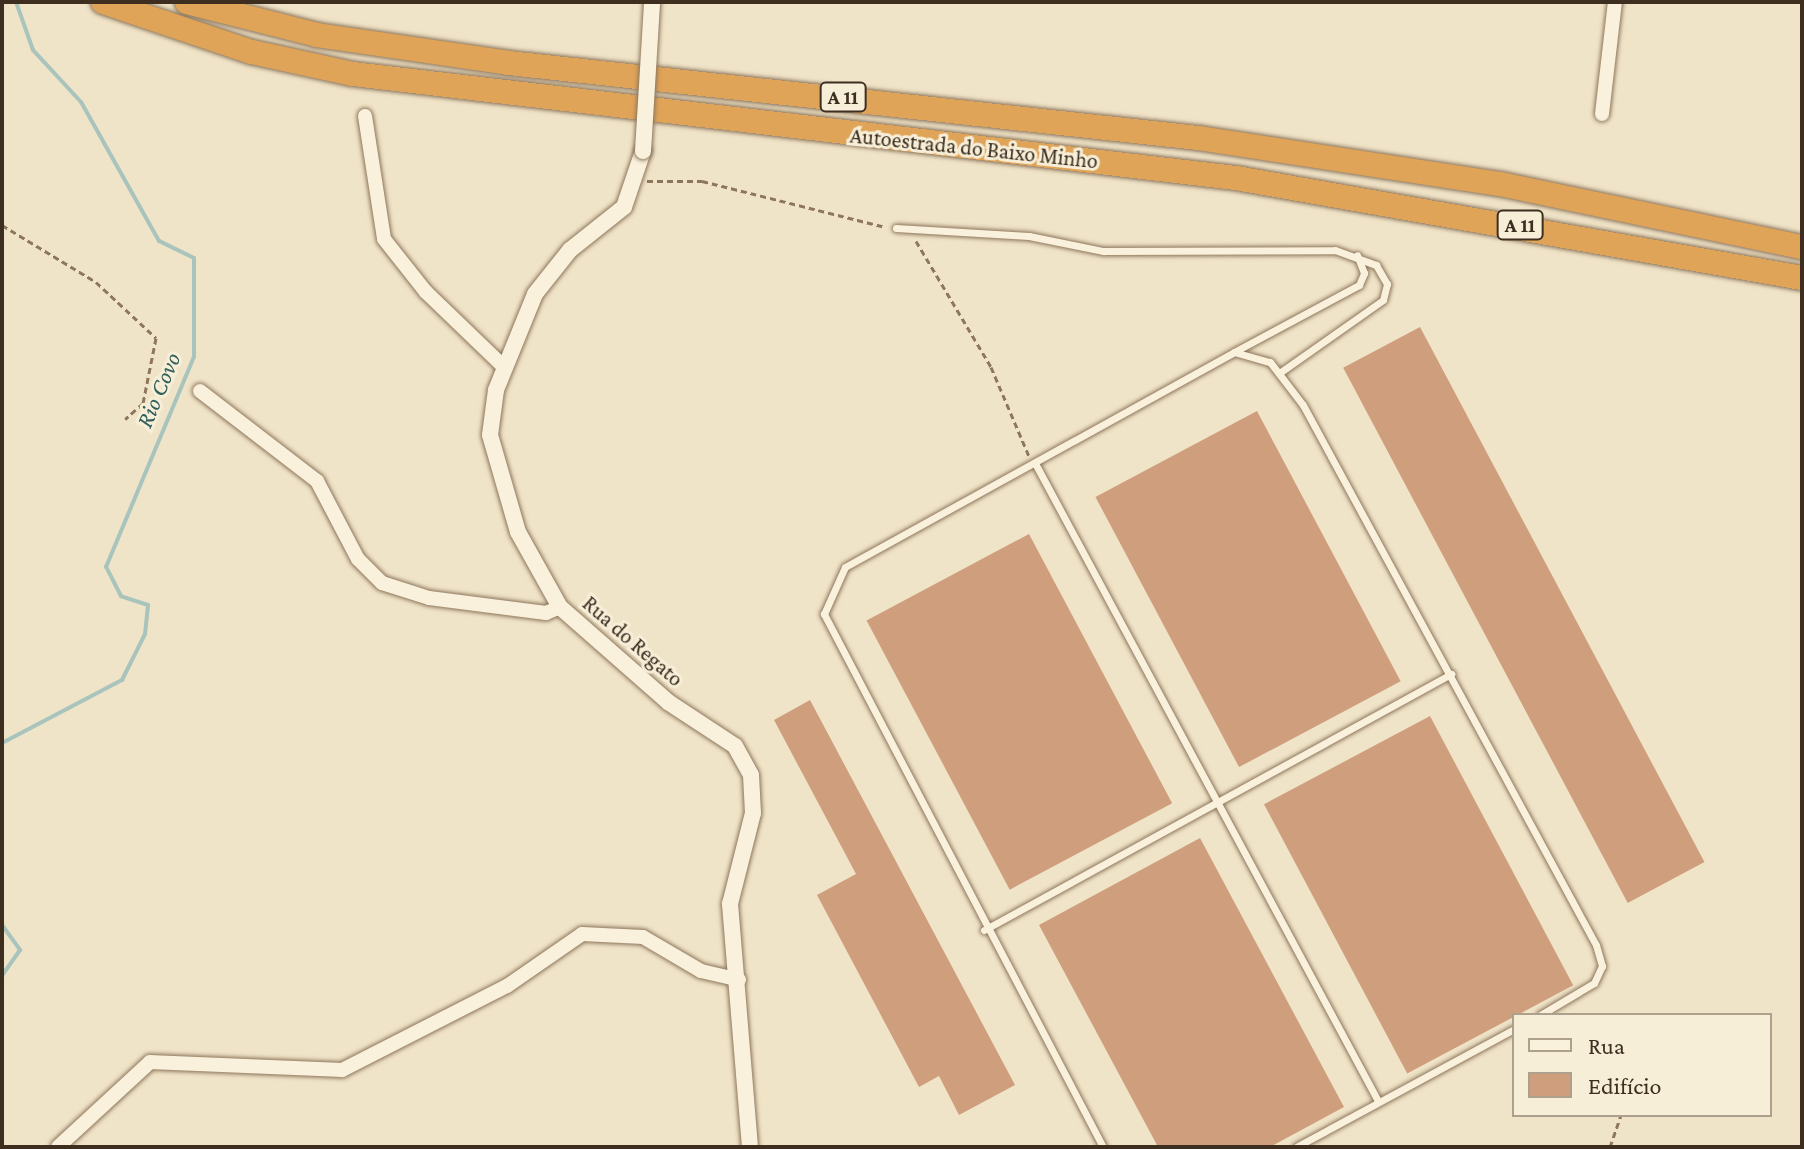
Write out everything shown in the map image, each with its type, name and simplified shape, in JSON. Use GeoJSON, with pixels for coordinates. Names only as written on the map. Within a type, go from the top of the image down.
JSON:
{"type":"FeatureCollection","features":[{"type":"Feature","properties":{"kind":"highway","name":"Autoestrada do Baixo Minho"},"geometry":{"type":"LineString","coordinates":[[103,2],[151,21],[353,74],[1236,178],[1802,278]]}},
{"type":"Feature","properties":{"kind":"highway","name":"Autoestrada do Baixo Minho"},"geometry":{"type":"LineString","coordinates":[[187,2],[317,35],[509,63],[1198,138],[1500,184],[1802,247]]}},
{"type":"Feature","properties":{"kind":"street","name":"Rua do Regato"},"geometry":{"type":"LineString","coordinates":[[652,2],[643,151],[637,182],[624,207],[549,271],[505,368],[490,435],[518,532],[560,607],[668,702],[735,746],[751,775],[753,813],[730,904],[739,980],[750,1147]]}},
{"type":"Feature","properties":{"kind":"street"},"geometry":{"type":"LineString","coordinates":[[1602,114],[1615,2]]}},
{"type":"Feature","properties":{"kind":"street"},"geometry":{"type":"LineString","coordinates":[[365,116],[384,239],[426,292],[505,368]]}},
{"type":"Feature","properties":{"kind":"street"},"geometry":{"type":"LineString","coordinates":[[200,391],[317,481],[358,559],[382,583],[429,598],[546,613],[560,607]]}},
{"type":"Feature","properties":{"kind":"street"},"geometry":{"type":"LineString","coordinates":[[58,1147],[150,1062],[342,1070],[507,986],[582,934],[643,937],[701,971],[739,980]]}},
{"type":"Feature","properties":{"kind":"lane"},"geometry":{"type":"LineString","coordinates":[[896,228],[1029,236],[1103,251],[1356,255],[1381,274],[1383,300],[1279,373]]}},
{"type":"Feature","properties":{"kind":"lane"},"geometry":{"type":"LineString","coordinates":[[1103,1147],[984,930],[824,614],[845,567],[1036,465],[1359,285],[1364,273],[1356,255]]}},
{"type":"Feature","properties":{"kind":"lane"},"geometry":{"type":"LineString","coordinates":[[1234,352],[1255,355],[1279,373],[1451,674],[1602,966],[1594,983],[1543,1013]]}},
{"type":"Feature","properties":{"kind":"lane"},"geometry":{"type":"LineString","coordinates":[[1036,465],[1378,1101]]}},
{"type":"Feature","properties":{"kind":"lane"},"geometry":{"type":"LineString","coordinates":[[984,930],[1214,801],[1451,674]]}},
{"type":"Feature","properties":{"kind":"lane"},"geometry":{"type":"LineString","coordinates":[[1296,1147],[1512,1030]]}},
{"type":"Feature","properties":{"kind":"path"},"geometry":{"type":"LineString","coordinates":[[637,182],[702,181],[896,228],[917,241],[947,284],[991,367],[1016,438],[1036,465]]}},
{"type":"Feature","properties":{"kind":"path"},"geometry":{"type":"LineString","coordinates":[[2,225],[96,282],[156,338],[143,403],[125,419]]}},
{"type":"Feature","properties":{"kind":"path"},"geometry":{"type":"LineString","coordinates":[[1610,1147],[1620,1117]]}},
{"type":"Feature","properties":{"kind":"building"},"geometry":{"type":"Polygon","coordinates":[[[1420,327],[1704,862],[1628,903],[1343,368],[1420,327]]]}},
{"type":"Feature","properties":{"kind":"building"},"geometry":{"type":"Polygon","coordinates":[[[1257,411],[1401,681],[1239,767],[1095,497],[1257,411]]]}},
{"type":"Feature","properties":{"kind":"building"},"geometry":{"type":"Polygon","coordinates":[[[1029,534],[1172,803],[1010,890],[867,620],[1029,534]]]}},
{"type":"Feature","properties":{"kind":"building"},"geometry":{"type":"Polygon","coordinates":[[[810,700],[1015,1085],[959,1115],[939,1076],[919,1087],[817,895],[856,874],[774,720],[810,700]]]}},
{"type":"Feature","properties":{"kind":"building"},"geometry":{"type":"Polygon","coordinates":[[[1430,716],[1573,985],[1521,1013],[1512,1013],[1512,1018],[1407,1074],[1264,804],[1430,716]]]}},
{"type":"Feature","properties":{"kind":"building"},"geometry":{"type":"Polygon","coordinates":[[[1200,838],[1344,1107],[1270,1147],[1158,1147],[1039,925],[1200,838]]]}},
{"type":"Feature","properties":{"kind":"waterway","name":"Rio Covo"},"geometry":{"type":"LineString","coordinates":[[2,743],[122,680],[145,634],[148,605],[121,596],[106,567],[194,357],[194,258],[159,241],[81,102],[33,50],[16,2]]}},
{"type":"Feature","properties":{"kind":"waterway","name":"Rio Covo"},"geometry":{"type":"LineString","coordinates":[[2,925],[20,950],[2,976]]}}]}
